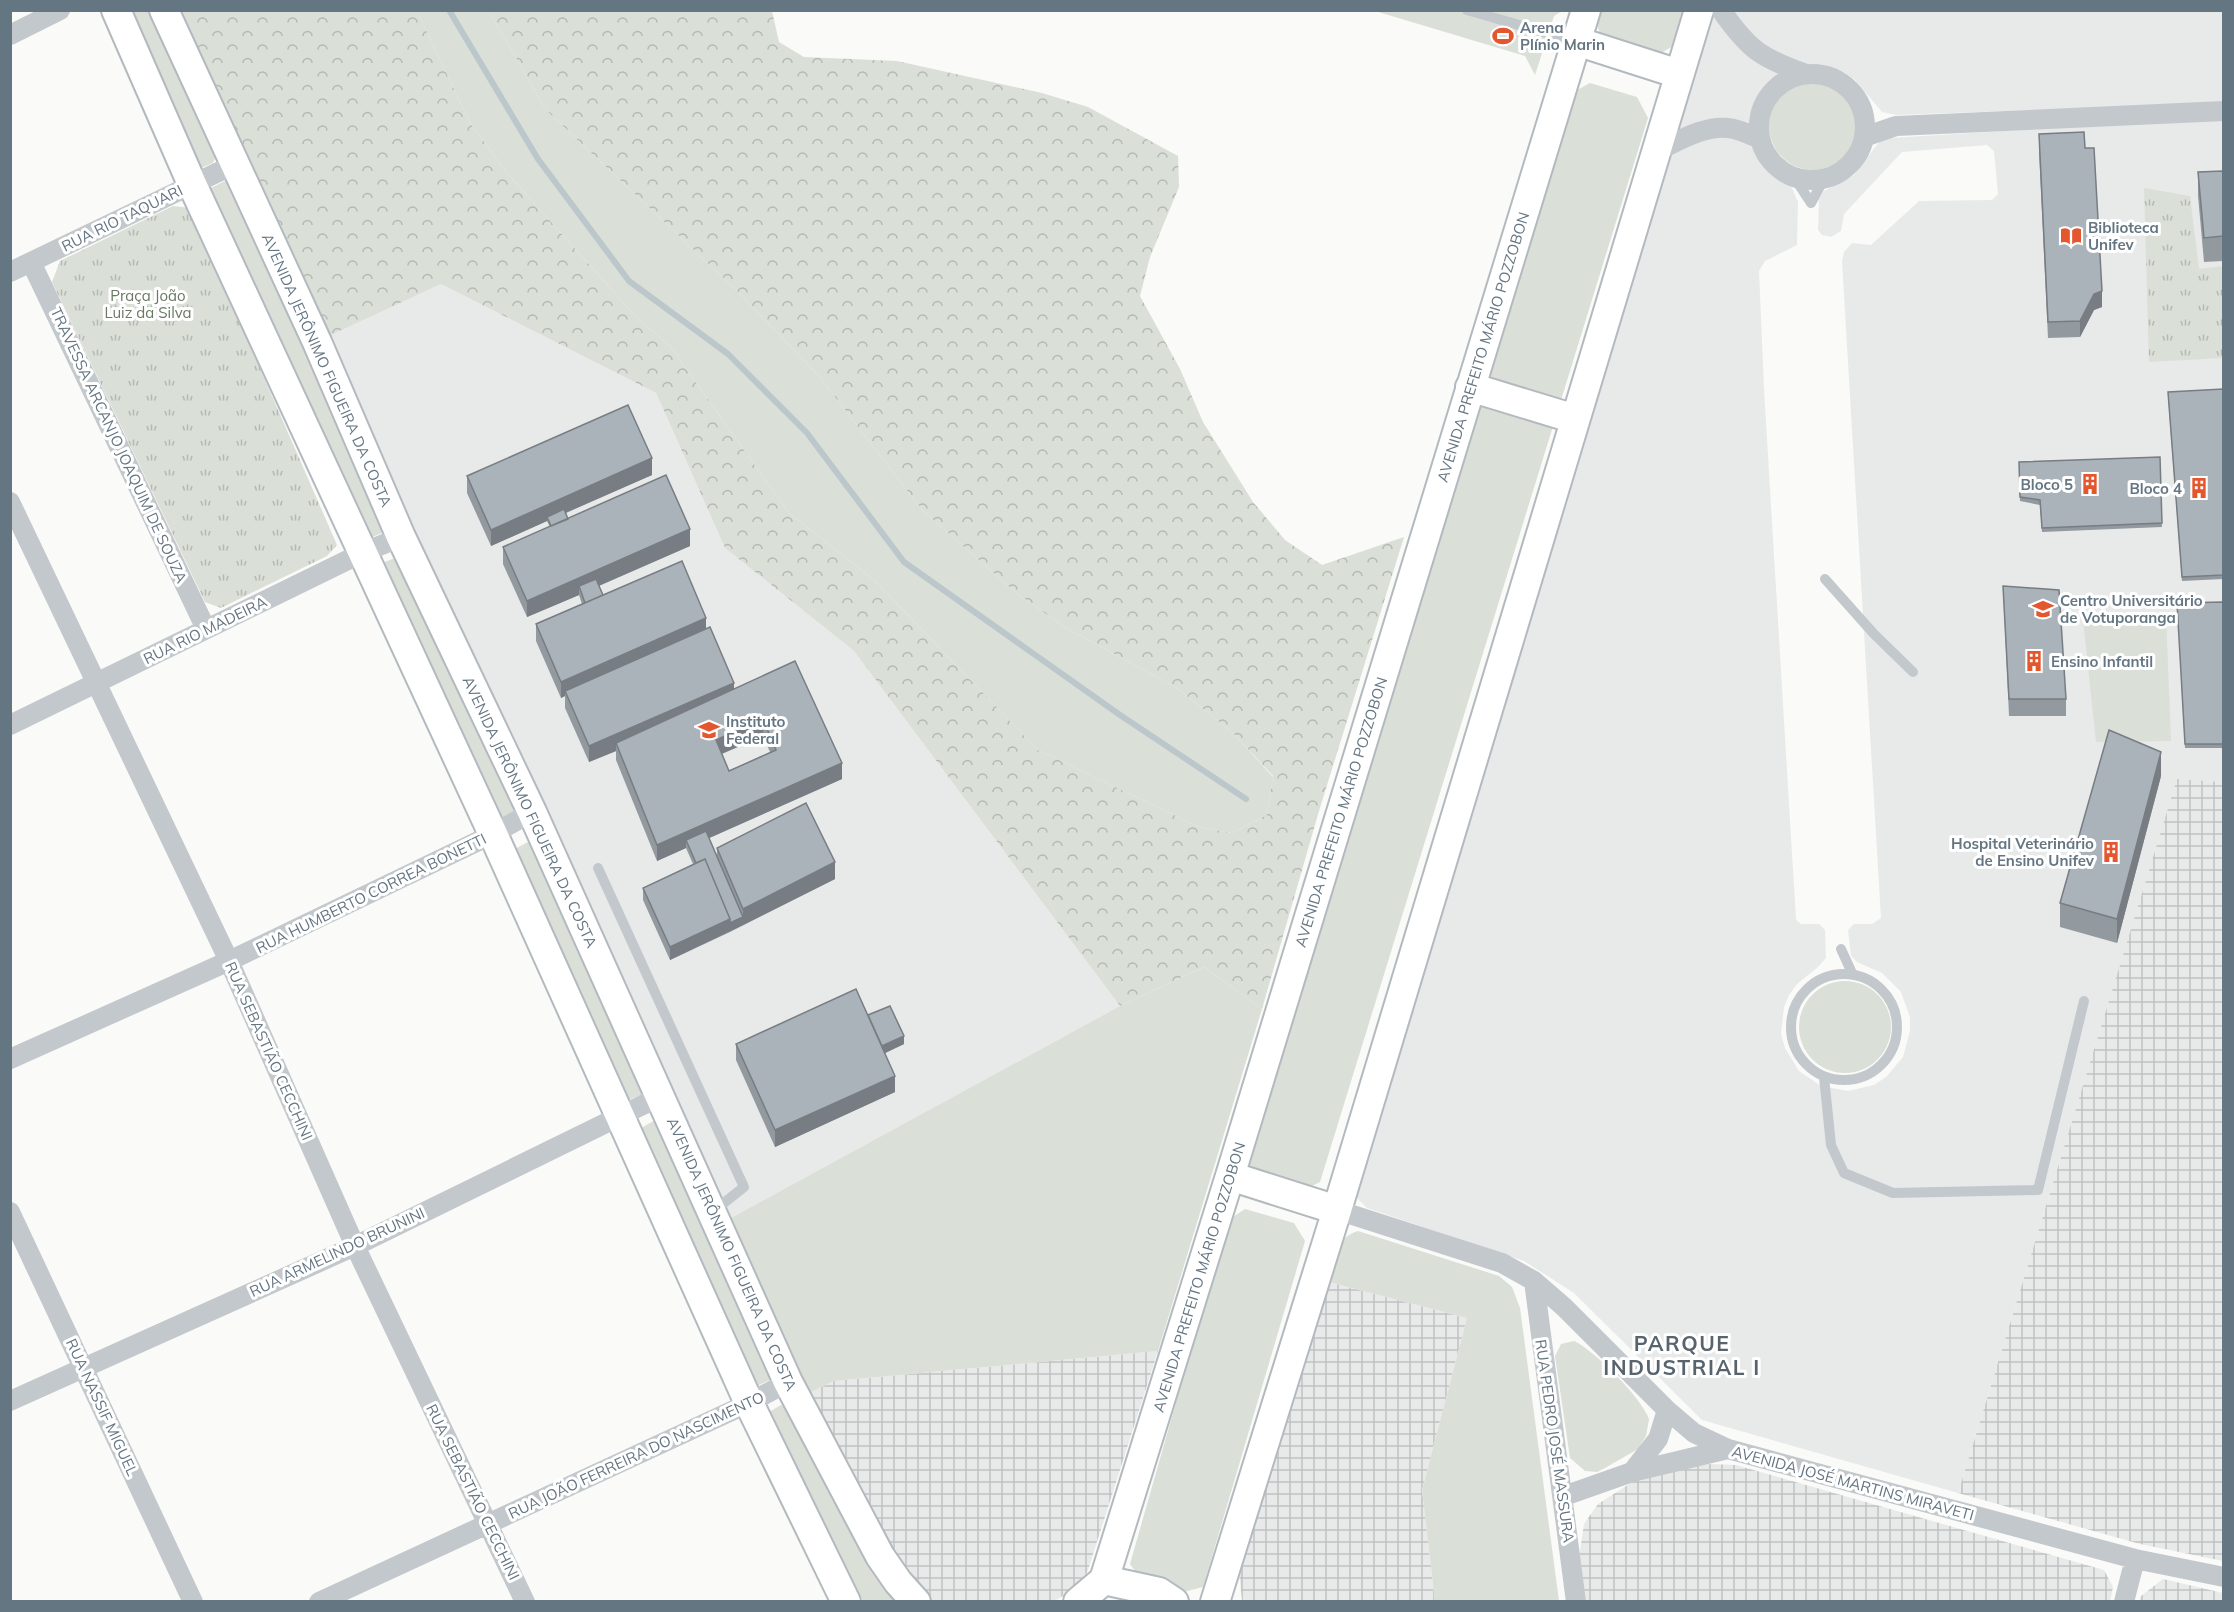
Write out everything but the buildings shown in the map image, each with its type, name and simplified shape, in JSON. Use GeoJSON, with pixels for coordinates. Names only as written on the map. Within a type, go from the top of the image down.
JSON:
{"type":"FeatureCollection","features":[{"type":"Feature","properties":{"kind":"street"},"geometry":{"type":"LineString","coordinates":[[10,35],[60,10]]}},
{"type":"Feature","properties":{"kind":"street"},"geometry":{"type":"LineString","coordinates":[[116,10],[192,184],[493,834],[749,1403],[846,1602]]}},
{"type":"Feature","properties":{"kind":"street","name":"AVENIDA JERÔNIMO FIGUEIRA DA COSTA"},"geometry":{"type":"LineString","coordinates":[[164,10],[233,165],[317,342],[401,537],[532,812],[788,1382],[880,1556],[898,1582],[916,1602]]}},
{"type":"Feature","properties":{"kind":"street","name":"AVENIDA PREFEITO MÁRIO POZZOBON"},"geometry":{"type":"LineString","coordinates":[[1104,1580],[1230,1176],[1586,10]]}},
{"type":"Feature","properties":{"kind":"street"},"geometry":{"type":"LineString","coordinates":[[1215,1602],[1337,1210],[1699,10]]}},
{"type":"Feature","properties":{"kind":"street"},"geometry":{"type":"LineString","coordinates":[[1721,10],[1752,49],[1765,59],[1806,74]]}},
{"type":"Feature","properties":{"kind":"street"},"geometry":{"type":"LineString","coordinates":[[1576,41],[1679,74]]}},
{"type":"Feature","properties":{"kind":"street"},"geometry":{"type":"LineString","coordinates":[[1806,74],[1818,74],[1840,82],[1854,95],[1862,111],[1864,137],[1853,161],[1844,170],[1824,179],[1807,180],[1794,177],[1772,162],[1760,139],[1761,113],[1766,101],[1784,82],[1806,74]]}},
{"type":"Feature","properties":{"kind":"street"},"geometry":{"type":"LineString","coordinates":[[1862,111],[1896,126]]}},
{"type":"Feature","properties":{"kind":"street"},"geometry":{"type":"LineString","coordinates":[[1864,137],[1896,126],[2223,111]]}},
{"type":"Feature","properties":{"kind":"street"},"geometry":{"type":"LineString","coordinates":[[1655,152],[1697,133],[1717,128],[1730,128],[1760,139]]}},
{"type":"Feature","properties":{"kind":"street","name":"RUA RIO TAQUARI"},"geometry":{"type":"LineString","coordinates":[[10,273],[233,165]]}},
{"type":"Feature","properties":{"kind":"street","name":"TRAVESSA ARCANJO JOAQUIM DE SOUZA"},"geometry":{"type":"LineString","coordinates":[[32,262],[206,629]]}},
{"type":"Feature","properties":{"kind":"street"},"geometry":{"type":"LineString","coordinates":[[1470,387],[1575,419]]}},
{"type":"Feature","properties":{"kind":"street","name":"RUA SEBASTIÃO CECCHINI"},"geometry":{"type":"LineString","coordinates":[[10,502],[229,961],[355,1246],[525,1602]]}},
{"type":"Feature","properties":{"kind":"street","name":"RUA RIO MADEIRA"},"geometry":{"type":"LineString","coordinates":[[10,725],[362,553],[401,537]]}},
{"type":"Feature","properties":{"kind":"street","name":"RUA HUMBERTO CORREA BONETTI"},"geometry":{"type":"LineString","coordinates":[[10,1059],[229,961],[493,834],[532,812]]}},
{"type":"Feature","properties":{"kind":"street","name":"RUA ARMELINDO BRUNINI"},"geometry":{"type":"LineString","coordinates":[[10,1401],[83,1366],[355,1246],[621,1118],[661,1096]]}},
{"type":"Feature","properties":{"kind":"street"},"geometry":{"type":"LineString","coordinates":[[1230,1176],[1337,1210]]}},
{"type":"Feature","properties":{"kind":"street","name":"AVENIDA JOSÉ MARTINS MIRAVETI"},"geometry":{"type":"LineString","coordinates":[[1337,1210],[1502,1263],[1534,1281],[1564,1306],[1667,1410],[1694,1433],[1728,1449],[2135,1559],[2223,1577]]}},
{"type":"Feature","properties":{"kind":"street","name":"RUA NASSIF MIGUEL"},"geometry":{"type":"LineString","coordinates":[[10,1212],[193,1602]]}},
{"type":"Feature","properties":{"kind":"street","name":"RUA PEDRO JOSÉ MASSURA"},"geometry":{"type":"LineString","coordinates":[[1534,1281],[1564,1496],[1576,1602]]}},
{"type":"Feature","properties":{"kind":"street","name":"RUA JOÃO FERREIRA DO NASCIMENTO"},"geometry":{"type":"LineString","coordinates":[[320,1602],[488,1526],[749,1403],[788,1382]]}},
{"type":"Feature","properties":{"kind":"street"},"geometry":{"type":"LineString","coordinates":[[1632,1472],[1658,1439],[1667,1410]]}},
{"type":"Feature","properties":{"kind":"street"},"geometry":{"type":"LineString","coordinates":[[1564,1496],[1632,1472],[1728,1449]]}},
{"type":"Feature","properties":{"kind":"street"},"geometry":{"type":"LineString","coordinates":[[2124,1602],[2135,1559]]}},
{"type":"Feature","properties":{"kind":"street"},"geometry":{"type":"LineString","coordinates":[[1078,1602],[1104,1580],[1159,1592],[1174,1602]]}},
{"type":"Feature","properties":{"kind":"lane"},"geometry":{"type":"LineString","coordinates":[[1467,10],[1576,41]]}},
{"type":"Feature","properties":{"kind":"lane"},"geometry":{"type":"LineString","coordinates":[[1825,579],[1874,634],[1913,672]]}},
{"type":"Feature","properties":{"kind":"lane"},"geometry":{"type":"LineString","coordinates":[[598,868],[744,1187],[721,1202],[712,1212]]}},
{"type":"Feature","properties":{"kind":"lane"},"geometry":{"type":"LineString","coordinates":[[1838,973],[1841,949],[1852,973]]}},
{"type":"Feature","properties":{"kind":"lane"},"geometry":{"type":"LineString","coordinates":[[1838,973],[1852,973],[1869,979],[1884,990],[1896,1014],[1896,1041],[1882,1064],[1860,1078],[1842,1081],[1824,1077],[1811,1069],[1800,1057],[1793,1043],[1791,1028],[1793,1012],[1799,998],[1809,986],[1822,977],[1838,973]]}},
{"type":"Feature","properties":{"kind":"lane"},"geometry":{"type":"LineString","coordinates":[[1824,1077],[1831,1145],[1844,1173],[1893,1193],[2038,1190],[2084,1001]]}},
{"type":"Feature","properties":{"kind":"shaded area","name":"Centro Universitário de Votuporanga"},"geometry":{"type":"Polygon","coordinates":[[[1710,11],[2223,11],[2223,103],[1896,115],[1882,112],[1855,80],[1844,72],[1832,67],[1805,64],[1780,73],[1769,82],[1754,104],[1751,118],[1750,132],[1758,157],[1774,176],[1791,186],[1798,202],[1797,245],[1765,261],[1759,271],[1796,920],[1801,924],[1819,924],[1825,930],[1826,958],[1797,984],[1789,995],[1784,1007],[1781,1034],[1785,1048],[1799,1071],[1821,1086],[1848,1091],[1874,1085],[1886,1077],[1903,1057],[1910,1031],[1910,1017],[1901,992],[1882,973],[1857,962],[1851,956],[1848,930],[1854,924],[1872,924],[1881,918],[1842,261],[1844,252],[1852,243],[1871,245],[1919,201],[1992,200],[1998,194],[1994,151],[1987,145],[1902,152],[1844,214],[1841,231],[1831,237],[1822,235],[1818,230],[1819,199],[1824,191],[1854,175],[1879,142],[1890,138],[2223,118],[2223,782],[2177,780],[1958,1493],[1702,1420],[1574,1293],[1524,1261],[1367,1208],[1355,1196],[1710,11]]]}},
{"type":"Feature","properties":{"kind":"shaded area","name":"Instituto Federal"},"geometry":{"type":"Polygon","coordinates":[[[441,284],[656,393],[725,548],[854,651],[1120,1006],[729,1219],[411,529],[329,336],[441,284]]]}},
{"type":"Feature","properties":{"kind":"shaded area"},"geometry":{"type":"Polygon","coordinates":[[[2177,779],[2223,782],[2223,1561],[2140,1544],[1958,1493],[2177,779]]]}},
{"type":"Feature","properties":{"kind":"shaded area"},"geometry":{"type":"Polygon","coordinates":[[[1325,1281],[1467,1318],[1422,1490],[1435,1601],[1242,1601],[1237,1552],[1325,1281]]]}},
{"type":"Feature","properties":{"kind":"shaded area"},"geometry":{"type":"Polygon","coordinates":[[[1158,1351],[1087,1573],[1070,1592],[1054,1601],[926,1601],[914,1593],[807,1394],[834,1381],[1158,1351]]]}},
{"type":"Feature","properties":{"kind":"shaded area"},"geometry":{"type":"Polygon","coordinates":[[[1709,1464],[1736,1465],[2104,1570],[2113,1587],[2110,1602],[1584,1602],[1578,1565],[1584,1524],[1598,1504],[1634,1481],[1683,1468],[1709,1464]]]}},
{"type":"Feature","properties":{"kind":"shaded area"},"geometry":{"type":"Polygon","coordinates":[[[2163,1579],[2223,1593],[2223,1601],[2139,1601],[2141,1596],[2163,1579]]]}},
{"type":"Feature","properties":{"kind":"green space"},"geometry":{"type":"Polygon","coordinates":[[[123,11],[156,11],[219,150],[213,163],[201,168],[189,162],[123,11]]]}},
{"type":"Feature","properties":{"kind":"green space"},"geometry":{"type":"Polygon","coordinates":[[[179,11],[417,11],[470,123],[508,174],[638,319],[670,346],[788,512],[875,581],[1038,750],[1199,827],[1232,833],[1267,815],[1273,776],[1234,734],[1177,688],[1066,628],[1015,592],[923,511],[818,375],[738,292],[546,110],[489,11],[772,11],[779,42],[804,57],[897,61],[1042,93],[1088,107],[1178,156],[1179,187],[1150,257],[1140,296],[1180,369],[1203,422],[1253,502],[1285,540],[1322,565],[1404,537],[1319,811],[1262,1009],[1204,967],[1120,1006],[854,651],[725,548],[656,393],[441,284],[329,336],[179,11]]]}},
{"type":"Feature","properties":{"kind":"green space"},"geometry":{"type":"Polygon","coordinates":[[[417,11],[489,11],[546,110],[738,292],[818,375],[923,511],[1015,592],[1066,628],[1177,688],[1234,734],[1273,777],[1267,815],[1232,833],[1199,827],[1038,750],[875,581],[788,512],[670,346],[638,319],[508,174],[470,123],[417,11]]]}},
{"type":"Feature","properties":{"kind":"green space","name":"Arena Plínio Marin"},"geometry":{"type":"Polygon","coordinates":[[[1375,11],[1562,11],[1554,16],[1535,75],[1525,56],[1375,11]]]}},
{"type":"Feature","properties":{"kind":"green space"},"geometry":{"type":"Polygon","coordinates":[[[1595,11],[1686,11],[1675,45],[1654,57],[1601,37],[1594,15],[1595,11]]]}},
{"type":"Feature","properties":{"kind":"green space"},"geometry":{"type":"Polygon","coordinates":[[[1813,82],[1830,86],[1844,95],[1853,109],[1857,126],[1853,143],[1844,157],[1830,166],[1813,170],[1796,166],[1782,157],[1773,143],[1769,126],[1773,109],[1782,95],[1796,86],[1813,82]]]}},
{"type":"Feature","properties":{"kind":"green space"},"geometry":{"type":"Polygon","coordinates":[[[1590,83],[1637,97],[1648,118],[1320,1182],[1300,1192],[1255,1176],[1244,1155],[1568,95],[1590,83]]]}},
{"type":"Feature","properties":{"kind":"green space"},"geometry":{"type":"Polygon","coordinates":[[[225,181],[232,185],[385,522],[382,533],[370,538],[209,189],[225,181]]]}},
{"type":"Feature","properties":{"kind":"green space"},"geometry":{"type":"Polygon","coordinates":[[[2144,188],[2190,196],[2199,269],[2223,266],[2223,358],[2149,362],[2144,188]]]}},
{"type":"Feature","properties":{"kind":"green space","name":"Praça João Luiz da Silva"},"geometry":{"type":"Polygon","coordinates":[[[173,206],[190,208],[337,545],[327,556],[221,608],[205,602],[52,282],[60,261],[173,206]]]}},
{"type":"Feature","properties":{"kind":"green space"},"geometry":{"type":"Polygon","coordinates":[[[395,558],[407,562],[515,801],[513,813],[501,818],[382,563],[395,558]]]}},
{"type":"Feature","properties":{"kind":"green space"},"geometry":{"type":"Polygon","coordinates":[[[2166,616],[2171,741],[2096,742],[2083,620],[2166,616]]]}},
{"type":"Feature","properties":{"kind":"green space"},"geometry":{"type":"Polygon","coordinates":[[[528,842],[539,845],[644,1079],[643,1094],[628,1100],[617,1090],[513,850],[528,842]]]}},
{"type":"Feature","properties":{"kind":"green space"},"geometry":{"type":"Polygon","coordinates":[[[1204,967],[1262,1009],[1158,1351],[834,1381],[807,1394],[729,1219],[1120,1006],[1204,967]]]}},
{"type":"Feature","properties":{"kind":"green space"},"geometry":{"type":"Polygon","coordinates":[[[1845,981],[1862,985],[1877,995],[1887,1010],[1891,1027],[1887,1044],[1877,1059],[1862,1069],[1845,1073],[1828,1069],[1813,1059],[1803,1044],[1799,1027],[1803,1010],[1813,995],[1828,985],[1845,981]]]}},
{"type":"Feature","properties":{"kind":"green space"},"geometry":{"type":"Polygon","coordinates":[[[657,1119],[773,1368],[770,1380],[757,1386],[639,1140],[641,1128],[657,1119]]]}},
{"type":"Feature","properties":{"kind":"green space"},"geometry":{"type":"Polygon","coordinates":[[[1245,1209],[1294,1223],[1305,1241],[1203,1587],[1176,1594],[1140,1578],[1130,1564],[1228,1220],[1245,1209]]]}},
{"type":"Feature","properties":{"kind":"green space"},"geometry":{"type":"Polygon","coordinates":[[[1358,1231],[1499,1276],[1512,1287],[1520,1308],[1559,1601],[1435,1601],[1422,1490],[1467,1318],[1325,1281],[1339,1244],[1350,1234],[1358,1231]]]}},
{"type":"Feature","properties":{"kind":"green space"},"geometry":{"type":"Polygon","coordinates":[[[1574,1341],[1593,1354],[1616,1375],[1637,1399],[1649,1419],[1646,1436],[1638,1449],[1597,1472],[1585,1471],[1570,1458],[1555,1356],[1561,1344],[1574,1341]]]}},
{"type":"Feature","properties":{"kind":"green space"},"geometry":{"type":"Polygon","coordinates":[[[781,1405],[792,1408],[905,1601],[863,1601],[769,1426],[769,1412],[781,1405]]]}},
{"type":"Feature","properties":{"kind":"waterway"},"geometry":{"type":"LineString","coordinates":[[449,10],[538,159],[629,281],[728,354],[807,433],[904,562],[1120,715],[1246,799]]}},
{"type":"Feature","properties":{"kind":"place","name":"Arena Plínio Marin"},"geometry":{"type":"Point","coordinates":[1503,36]}},
{"type":"Feature","properties":{"kind":"place","name":"Biblioteca Unifev"},"geometry":{"type":"Point","coordinates":[2071,236]}},
{"type":"Feature","properties":{"kind":"place","name":"Bloco 5"},"geometry":{"type":"Point","coordinates":[2090,484]}},
{"type":"Feature","properties":{"kind":"place","name":"Bloco 4"},"geometry":{"type":"Point","coordinates":[2199,488]}},
{"type":"Feature","properties":{"kind":"place","name":"Centro Universitário de Votuporanga"},"geometry":{"type":"Point","coordinates":[2043,609]}},
{"type":"Feature","properties":{"kind":"place","name":"Ensino Infantil"},"geometry":{"type":"Point","coordinates":[2034,661]}},
{"type":"Feature","properties":{"kind":"place","name":"Instituto Federal"},"geometry":{"type":"Point","coordinates":[709,730]}},
{"type":"Feature","properties":{"kind":"place","name":"Hospital Veterinário de Ensino Unifev"},"geometry":{"type":"Point","coordinates":[2111,852]}},
{"type":"Feature","properties":{"kind":"district","name":"PARQUE INDUSTRIAL I"},"geometry":{"type":"Point","coordinates":[1682,1355]}}]}
